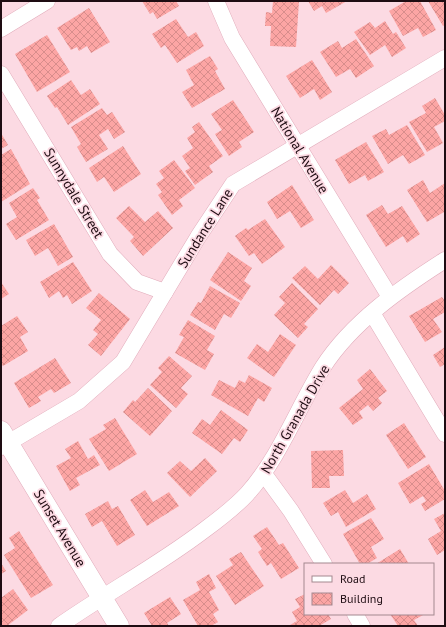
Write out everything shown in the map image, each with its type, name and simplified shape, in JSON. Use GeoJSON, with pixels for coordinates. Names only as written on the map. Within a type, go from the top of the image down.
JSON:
{"type":"FeatureCollection","features":[{"type":"Feature","properties":{"kind":"main road","name":"Sunset Avenue"},"geometry":{"type":"LineString","coordinates":[[4,440],[119,626]]}},
{"type":"Feature","properties":{"kind":"street"},"geometry":{"type":"LineString","coordinates":[[1,29],[47,1]]}},
{"type":"Feature","properties":{"kind":"street","name":"National Avenue"},"geometry":{"type":"LineString","coordinates":[[216,1],[232,38],[390,297]]}},
{"type":"Feature","properties":{"kind":"street","name":"Sundance Lane"},"geometry":{"type":"LineString","coordinates":[[4,440],[79,401],[122,362],[198,237],[233,184],[445,58]]}},
{"type":"Feature","properties":{"kind":"street","name":"Sunnydale Street"},"geometry":{"type":"LineString","coordinates":[[1,74],[110,254],[137,282],[165,292]]}},
{"type":"Feature","properties":{"kind":"street","name":"North Granada Drive"},"geometry":{"type":"LineString","coordinates":[[59,626],[186,544],[215,522],[245,496],[264,474],[324,366],[343,343],[390,297],[445,260]]}},
{"type":"Feature","properties":{"kind":"street"},"geometry":{"type":"LineString","coordinates":[[372,313],[445,434]]}},
{"type":"Feature","properties":{"kind":"street"},"geometry":{"type":"LineString","coordinates":[[264,474],[292,511],[323,563]]}},
{"type":"Feature","properties":{"kind":"street"},"geometry":{"type":"LineString","coordinates":[[356,615],[362,626]]}},
{"type":"Feature","properties":{"kind":"building"},"geometry":{"type":"Polygon","coordinates":[[[142,1],[176,1],[179,6],[157,19],[153,12],[150,14],[142,1]]]}},
{"type":"Feature","properties":{"kind":"building"},"geometry":{"type":"Polygon","coordinates":[[[273,1],[299,1],[296,47],[270,46],[271,26],[265,26],[266,12],[272,13],[273,1]]]}},
{"type":"Feature","properties":{"kind":"building"},"geometry":{"type":"Polygon","coordinates":[[[308,1],[347,1],[326,13],[322,6],[314,11],[308,1]]]}},
{"type":"Feature","properties":{"kind":"building"},"geometry":{"type":"Polygon","coordinates":[[[406,1],[420,1],[436,30],[423,37],[418,28],[403,36],[389,11],[406,1]]]}},
{"type":"Feature","properties":{"kind":"building"},"geometry":{"type":"Polygon","coordinates":[[[428,1],[445,1],[445,25],[443,26],[428,1]]]}},
{"type":"Feature","properties":{"kind":"building"},"geometry":{"type":"Polygon","coordinates":[[[89,8],[110,42],[91,53],[87,46],[79,51],[77,47],[71,50],[57,28],[89,8]]]}},
{"type":"Feature","properties":{"kind":"building"},"geometry":{"type":"Polygon","coordinates":[[[176,19],[188,37],[196,32],[204,46],[177,63],[165,45],[161,48],[152,34],[176,19]]]}},
{"type":"Feature","properties":{"kind":"building"},"geometry":{"type":"Polygon","coordinates":[[[385,21],[393,34],[396,32],[406,48],[392,57],[385,45],[370,55],[354,32],[370,22],[375,28],[385,21]]]}},
{"type":"Feature","properties":{"kind":"building"},"geometry":{"type":"Polygon","coordinates":[[[47,35],[70,72],[37,92],[15,54],[47,35]]]}},
{"type":"Feature","properties":{"kind":"building"},"geometry":{"type":"Polygon","coordinates":[[[356,39],[374,66],[356,78],[350,69],[336,77],[320,52],[338,41],[342,48],[356,39]]]}},
{"type":"Feature","properties":{"kind":"building"},"geometry":{"type":"Polygon","coordinates":[[[210,56],[218,69],[215,71],[225,89],[192,108],[182,92],[194,85],[186,70],[210,56]]]}},
{"type":"Feature","properties":{"kind":"building"},"geometry":{"type":"Polygon","coordinates":[[[312,60],[332,92],[320,100],[314,89],[300,98],[286,76],[312,60]]]}},
{"type":"Feature","properties":{"kind":"building"},"geometry":{"type":"Polygon","coordinates":[[[71,80],[81,95],[90,89],[100,104],[68,125],[57,107],[55,108],[47,96],[71,80]]]}},
{"type":"Feature","properties":{"kind":"building"},"geometry":{"type":"Polygon","coordinates":[[[435,98],[445,115],[445,121],[434,127],[443,143],[427,152],[409,122],[426,113],[422,106],[435,98]]]}},
{"type":"Feature","properties":{"kind":"building"},"geometry":{"type":"Polygon","coordinates":[[[233,100],[254,132],[239,142],[242,147],[229,156],[215,134],[222,130],[211,114],[233,100]]]}},
{"type":"Feature","properties":{"kind":"building"},"geometry":{"type":"Polygon","coordinates":[[[102,108],[107,115],[112,112],[125,132],[114,139],[108,129],[99,135],[108,149],[86,162],[77,147],[81,144],[71,127],[102,108]]]}},
{"type":"Feature","properties":{"kind":"building"},"geometry":{"type":"Polygon","coordinates":[[[199,122],[223,156],[209,166],[213,172],[195,185],[185,171],[190,168],[182,156],[193,148],[187,138],[195,132],[192,127],[199,122]]]}},
{"type":"Feature","properties":{"kind":"building"},"geometry":{"type":"Polygon","coordinates":[[[407,125],[425,155],[409,164],[403,155],[388,164],[372,136],[386,129],[389,135],[407,125]]]}},
{"type":"Feature","properties":{"kind":"building"},"geometry":{"type":"Polygon","coordinates":[[[1,133],[8,145],[1,149],[1,133]]]}},
{"type":"Feature","properties":{"kind":"building"},"geometry":{"type":"Polygon","coordinates":[[[366,142],[384,172],[368,181],[365,175],[349,184],[335,160],[366,142]]]}},
{"type":"Feature","properties":{"kind":"building"},"geometry":{"type":"Polygon","coordinates":[[[123,146],[141,174],[114,192],[104,177],[97,182],[89,168],[123,146]]]}},
{"type":"Feature","properties":{"kind":"building"},"geometry":{"type":"Polygon","coordinates":[[[11,149],[30,184],[1,202],[1,155],[11,149]]]}},
{"type":"Feature","properties":{"kind":"building"},"geometry":{"type":"Polygon","coordinates":[[[174,160],[195,188],[179,200],[183,206],[172,215],[158,195],[162,192],[156,184],[164,178],[159,171],[174,160]]]}},
{"type":"Feature","properties":{"kind":"building"},"geometry":{"type":"Polygon","coordinates":[[[423,180],[430,193],[445,183],[445,214],[444,212],[427,222],[407,190],[423,180]]]}},
{"type":"Feature","properties":{"kind":"building"},"geometry":{"type":"Polygon","coordinates":[[[292,185],[314,220],[301,228],[290,211],[277,219],[267,202],[292,185]]]}},
{"type":"Feature","properties":{"kind":"building"},"geometry":{"type":"Polygon","coordinates":[[[33,188],[40,198],[37,200],[49,220],[16,240],[6,224],[17,217],[9,203],[33,188]]]}},
{"type":"Feature","properties":{"kind":"building"},"geometry":{"type":"Polygon","coordinates":[[[382,205],[388,214],[402,206],[420,234],[407,243],[403,236],[386,247],[366,215],[382,205]]]}},
{"type":"Feature","properties":{"kind":"building"},"geometry":{"type":"Polygon","coordinates":[[[129,206],[145,222],[158,211],[173,228],[143,256],[130,241],[134,237],[116,218],[129,206]]]}},
{"type":"Feature","properties":{"kind":"building"},"geometry":{"type":"Polygon","coordinates":[[[265,219],[285,247],[262,264],[254,253],[249,256],[235,236],[246,228],[248,230],[265,219]]]}},
{"type":"Feature","properties":{"kind":"building"},"geometry":{"type":"Polygon","coordinates":[[[54,224],[73,257],[58,266],[48,248],[35,256],[26,240],[54,224]]]}},
{"type":"Feature","properties":{"kind":"building"},"geometry":{"type":"Polygon","coordinates":[[[228,252],[252,268],[244,281],[251,286],[241,301],[210,280],[228,252]]]}},
{"type":"Feature","properties":{"kind":"building"},"geometry":{"type":"Polygon","coordinates":[[[73,262],[92,291],[72,304],[67,295],[63,298],[59,291],[49,298],[40,282],[73,262]]]}},
{"type":"Feature","properties":{"kind":"building"},"geometry":{"type":"Polygon","coordinates":[[[331,265],[349,283],[338,294],[334,290],[320,305],[292,278],[305,266],[318,279],[331,265]]]}},
{"type":"Feature","properties":{"kind":"building"},"geometry":{"type":"Polygon","coordinates":[[[1,282],[9,294],[1,299],[1,282]]]}},
{"type":"Feature","properties":{"kind":"building"},"geometry":{"type":"Polygon","coordinates":[[[292,283],[318,309],[304,324],[308,327],[298,338],[274,315],[285,303],[279,297],[292,283]]]}},
{"type":"Feature","properties":{"kind":"building"},"geometry":{"type":"Polygon","coordinates":[[[210,286],[240,303],[231,318],[224,314],[215,330],[190,315],[198,302],[201,303],[210,286]]]}},
{"type":"Feature","properties":{"kind":"building"},"geometry":{"type":"Polygon","coordinates":[[[99,293],[130,319],[101,356],[88,345],[98,334],[93,330],[101,320],[86,308],[99,293]]]}},
{"type":"Feature","properties":{"kind":"building"},"geometry":{"type":"Polygon","coordinates":[[[442,297],[445,301],[445,312],[433,319],[442,332],[425,342],[409,316],[442,297]]]}},
{"type":"Feature","properties":{"kind":"building"},"geometry":{"type":"Polygon","coordinates":[[[17,316],[28,332],[20,337],[28,351],[3,366],[1,363],[1,326],[17,316]]]}},
{"type":"Feature","properties":{"kind":"building"},"geometry":{"type":"Polygon","coordinates":[[[188,320],[215,336],[207,350],[214,354],[205,370],[175,353],[184,337],[179,335],[188,320]]]}},
{"type":"Feature","properties":{"kind":"building"},"geometry":{"type":"Polygon","coordinates":[[[280,334],[296,345],[274,377],[247,358],[257,344],[268,352],[280,334]]]}},
{"type":"Feature","properties":{"kind":"building"},"geometry":{"type":"Polygon","coordinates":[[[445,347],[445,364],[440,367],[433,355],[445,347]]]}},
{"type":"Feature","properties":{"kind":"building"},"geometry":{"type":"Polygon","coordinates":[[[169,356],[192,376],[181,388],[188,394],[176,408],[150,385],[162,372],[158,368],[169,356]]]}},
{"type":"Feature","properties":{"kind":"building"},"geometry":{"type":"Polygon","coordinates":[[[55,358],[71,383],[54,393],[51,389],[38,397],[41,401],[29,408],[14,383],[55,358]]]}},
{"type":"Feature","properties":{"kind":"building"},"geometry":{"type":"Polygon","coordinates":[[[370,369],[387,391],[378,398],[382,403],[373,411],[368,405],[359,412],[363,418],[353,425],[339,408],[363,389],[357,380],[370,369]]]}},
{"type":"Feature","properties":{"kind":"building"},"geometry":{"type":"Polygon","coordinates":[[[249,375],[272,388],[264,402],[258,398],[248,416],[211,395],[219,380],[235,388],[239,380],[245,383],[249,375]]]}},
{"type":"Feature","properties":{"kind":"building"},"geometry":{"type":"Polygon","coordinates":[[[148,388],[172,411],[150,436],[123,412],[133,400],[135,402],[148,388]]]}},
{"type":"Feature","properties":{"kind":"building"},"geometry":{"type":"Polygon","coordinates":[[[221,410],[248,430],[240,442],[234,438],[222,454],[192,433],[202,419],[210,425],[221,410]]]}},
{"type":"Feature","properties":{"kind":"building"},"geometry":{"type":"Polygon","coordinates":[[[115,418],[137,454],[109,471],[89,439],[106,429],[103,425],[115,418]]]}},
{"type":"Feature","properties":{"kind":"building"},"geometry":{"type":"Polygon","coordinates":[[[404,423],[426,457],[408,469],[386,435],[404,423]]]}},
{"type":"Feature","properties":{"kind":"building"},"geometry":{"type":"Polygon","coordinates":[[[78,441],[88,459],[94,455],[100,465],[76,478],[80,485],[70,491],[56,466],[71,458],[65,449],[78,441]]]}},
{"type":"Feature","properties":{"kind":"building"},"geometry":{"type":"Polygon","coordinates":[[[343,450],[344,476],[329,476],[330,488],[312,488],[311,451],[343,450]]]}},
{"type":"Feature","properties":{"kind":"building"},"geometry":{"type":"Polygon","coordinates":[[[205,458],[217,471],[190,497],[167,473],[180,461],[191,471],[205,458]]]}},
{"type":"Feature","properties":{"kind":"building"},"geometry":{"type":"Polygon","coordinates":[[[429,464],[445,491],[445,499],[425,511],[421,504],[426,501],[423,496],[410,504],[398,483],[429,464]]]}},
{"type":"Feature","properties":{"kind":"building"},"geometry":{"type":"Polygon","coordinates":[[[145,490],[153,502],[169,492],[179,506],[147,526],[130,500],[145,490]]]}},
{"type":"Feature","properties":{"kind":"building"},"geometry":{"type":"Polygon","coordinates":[[[345,490],[353,503],[367,494],[376,509],[346,527],[338,512],[331,516],[323,503],[345,490]]]}},
{"type":"Feature","properties":{"kind":"building"},"geometry":{"type":"Polygon","coordinates":[[[108,501],[112,509],[118,506],[135,535],[117,546],[102,521],[92,527],[85,514],[108,501]]]}},
{"type":"Feature","properties":{"kind":"building"},"geometry":{"type":"Polygon","coordinates":[[[445,513],[445,550],[437,555],[428,539],[441,531],[434,519],[445,513]]]}},
{"type":"Feature","properties":{"kind":"building"},"geometry":{"type":"Polygon","coordinates":[[[371,518],[384,539],[371,547],[377,558],[369,563],[359,563],[343,534],[371,518]]]}},
{"type":"Feature","properties":{"kind":"building"},"geometry":{"type":"Polygon","coordinates":[[[267,527],[279,545],[283,543],[299,568],[281,579],[271,563],[267,566],[258,552],[262,549],[253,536],[267,527]]]}},
{"type":"Feature","properties":{"kind":"building"},"geometry":{"type":"Polygon","coordinates":[[[19,531],[53,585],[31,598],[4,555],[15,548],[9,538],[19,531]]]}},
{"type":"Feature","properties":{"kind":"building"},"geometry":{"type":"Polygon","coordinates":[[[400,549],[408,563],[378,563],[400,549]]]}},
{"type":"Feature","properties":{"kind":"building"},"geometry":{"type":"Polygon","coordinates":[[[241,552],[264,586],[235,605],[216,576],[233,565],[229,559],[241,552]]]}},
{"type":"Feature","properties":{"kind":"building"},"geometry":{"type":"Polygon","coordinates":[[[1,563],[6,571],[1,574],[1,563]]]}},
{"type":"Feature","properties":{"kind":"building"},"geometry":{"type":"Polygon","coordinates":[[[209,574],[216,588],[209,592],[219,610],[213,614],[218,622],[211,626],[198,626],[183,600],[200,590],[196,582],[209,574]]]}},
{"type":"Feature","properties":{"kind":"building"},"geometry":{"type":"Polygon","coordinates":[[[13,589],[28,610],[7,626],[1,626],[1,598],[13,589]]]}},
{"type":"Feature","properties":{"kind":"building"},"geometry":{"type":"Polygon","coordinates":[[[304,594],[304,615],[329,615],[331,619],[319,626],[291,626],[290,625],[297,621],[292,612],[300,607],[295,599],[304,594]]]}},
{"type":"Feature","properties":{"kind":"building"},"geometry":{"type":"Polygon","coordinates":[[[170,597],[181,614],[167,623],[169,626],[152,626],[144,613],[170,597]]]}},
{"type":"Feature","properties":{"kind":"building"},"geometry":{"type":"Polygon","coordinates":[[[391,615],[423,615],[414,620],[418,626],[398,626],[391,615]]]}}]}
